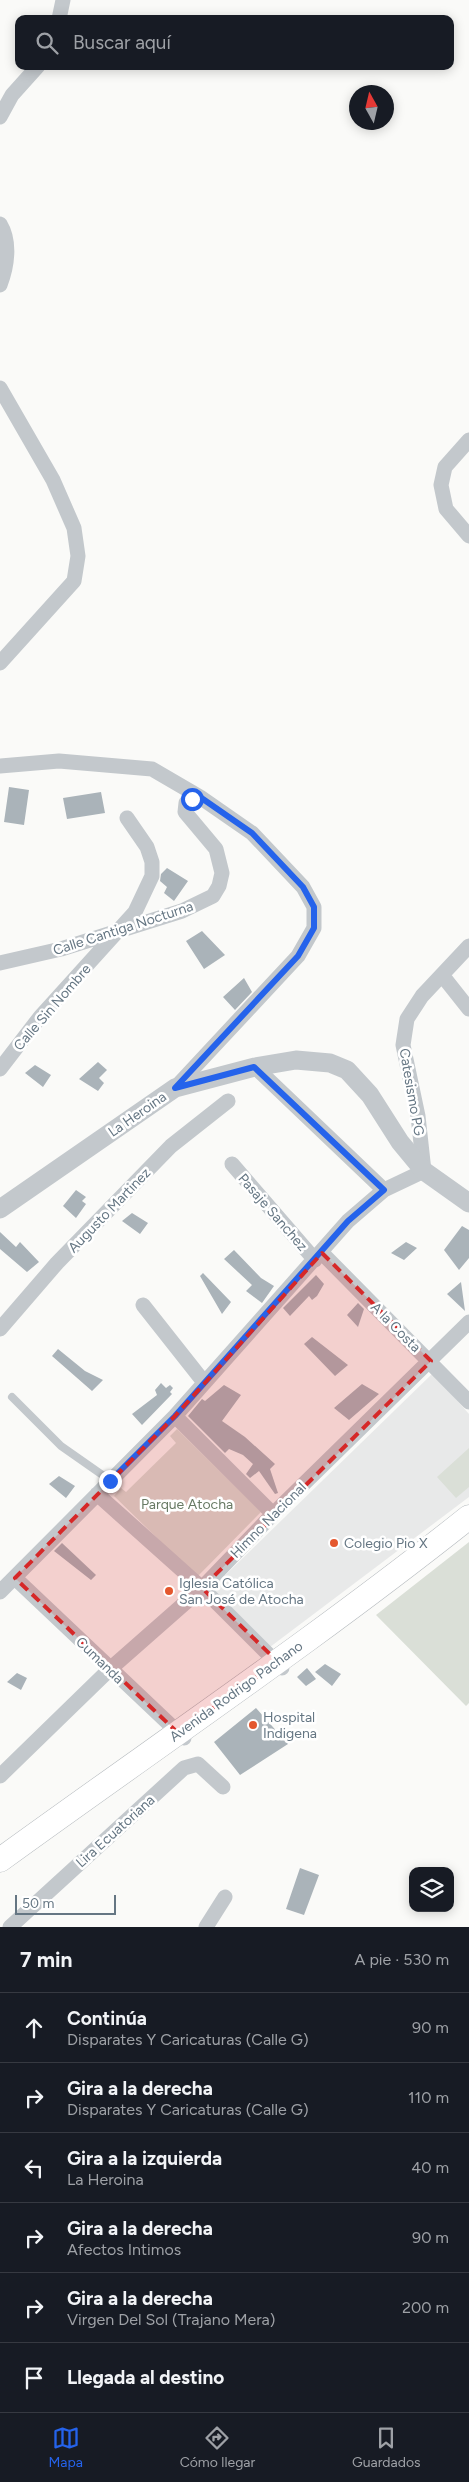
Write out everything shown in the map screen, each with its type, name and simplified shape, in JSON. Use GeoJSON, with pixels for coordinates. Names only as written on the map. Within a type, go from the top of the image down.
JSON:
{"type":"FeatureCollection","features":[{"type":"Feature","properties":{"kind":"main road","name":"Avenida Rodrigo Pachano"},"geometry":{"type":"LineString","coordinates":[[281,1667],[469,1517]]}},
{"type":"Feature","properties":{"kind":"main road","name":"Avenida Rodrigo Pachano"},"geometry":{"type":"LineString","coordinates":[[0,1860],[182,1737],[469,1534]]}},
{"type":"Feature","properties":{"kind":"main road","name":"Avenida Rodrigo Pachano"},"geometry":{"type":"LineString","coordinates":[[0,1875],[182,1737]]}},
{"type":"Feature","properties":{"kind":"street"},"geometry":{"type":"LineString","coordinates":[[60,15],[63,0]]}},
{"type":"Feature","properties":{"kind":"street"},"geometry":{"type":"LineString","coordinates":[[0,117],[12,95],[34,70]]}},
{"type":"Feature","properties":{"kind":"street"},"geometry":{"type":"LineString","coordinates":[[0,224],[7,245],[4,273],[0,285]]}},
{"type":"Feature","properties":{"kind":"street"},"geometry":{"type":"LineString","coordinates":[[0,388],[53,480],[74,528],[78,556],[74,581],[42,619],[0,663]]}},
{"type":"Feature","properties":{"kind":"street"},"geometry":{"type":"LineString","coordinates":[[469,440],[445,467],[441,485],[446,509],[469,536]]}},
{"type":"Feature","properties":{"kind":"street"},"geometry":{"type":"LineString","coordinates":[[0,648],[23,637]]}},
{"type":"Feature","properties":{"kind":"street"},"geometry":{"type":"LineString","coordinates":[[0,766],[59,761],[152,769],[200,797],[252,833],[303,887],[314,907],[314,928],[298,956],[175,1088]]}},
{"type":"Feature","properties":{"kind":"street","name":"Calle Cantiga Nocturna"},"geometry":{"type":"LineString","coordinates":[[0,963],[61,949],[199,904],[213,896],[219,886],[222,873],[216,849],[185,812],[186,803],[200,797]]}},
{"type":"Feature","properties":{"kind":"street","name":"Calle Sin Nombre"},"geometry":{"type":"LineString","coordinates":[[0,1069],[40,1017],[121,929],[134,912],[152,876],[152,862],[147,847],[127,818]]}},
{"type":"Feature","properties":{"kind":"street","name":"Catesismo PG"},"geometry":{"type":"LineString","coordinates":[[424,1171],[418,1116],[403,1046],[407,1019],[422,996],[469,946]]}},
{"type":"Feature","properties":{"kind":"street"},"geometry":{"type":"LineString","coordinates":[[442,975],[469,1009]]}},
{"type":"Feature","properties":{"kind":"street","name":"La Heroina"},"geometry":{"type":"LineString","coordinates":[[0,1209],[175,1088],[254,1067],[296,1060],[330,1063],[347,1070],[370,1096],[400,1142],[424,1171],[469,1203]]}},
{"type":"Feature","properties":{"kind":"street"},"geometry":{"type":"LineString","coordinates":[[254,1067],[384,1190]]}},
{"type":"Feature","properties":{"kind":"street","name":"Augusto Martinez"},"geometry":{"type":"LineString","coordinates":[[0,1329],[57,1263],[171,1146],[228,1101]]}},
{"type":"Feature","properties":{"kind":"street","name":"Pasaje Sanchez"},"geometry":{"type":"LineString","coordinates":[[232,1164],[319,1256]]}},
{"type":"Feature","properties":{"kind":"street"},"geometry":{"type":"LineString","coordinates":[[0,1592],[175,1416],[203,1381],[319,1256],[348,1221],[384,1190],[424,1171]]}},
{"type":"Feature","properties":{"kind":"street","name":"A la Costa"},"geometry":{"type":"LineString","coordinates":[[319,1256],[431,1361],[469,1402]]}},
{"type":"Feature","properties":{"kind":"street"},"geometry":{"type":"LineString","coordinates":[[143,1305],[203,1381]]}},
{"type":"Feature","properties":{"kind":"street","name":"Himno Nacional"},"geometry":{"type":"LineString","coordinates":[[0,1776],[110,1669],[202,1588],[273,1514],[469,1322]]}},
{"type":"Feature","properties":{"kind":"street"},"geometry":{"type":"LineString","coordinates":[[175,1416],[273,1514]]}},
{"type":"Feature","properties":{"kind":"street"},"geometry":{"type":"LineString","coordinates":[[97,1494],[202,1588],[281,1667]]}},
{"type":"Feature","properties":{"kind":"street","name":"Cumanda"},"geometry":{"type":"LineString","coordinates":[[14,1578],[182,1737]]}},
{"type":"Feature","properties":{"kind":"street","name":"Lira Ecuatoriana"},"geometry":{"type":"LineString","coordinates":[[10,1927],[184,1768],[198,1764],[223,1787]]}},
{"type":"Feature","properties":{"kind":"street"},"geometry":{"type":"LineString","coordinates":[[206,1927],[225,1897]]}},
{"type":"Feature","properties":{"kind":"lane"},"geometry":{"type":"LineString","coordinates":[[12,1398],[61,1446],[110,1481]]}},
{"type":"Feature","properties":{"kind":"highlighted area"},"geometry":{"type":"Polygon","coordinates":[[[322,1253],[431,1361],[202,1588],[278,1662],[178,1733],[15,1578],[175,1416],[322,1253]]]}},
{"type":"Feature","properties":{"kind":"shaded area","name":"Colegio Pio X"},"geometry":{"type":"Polygon","coordinates":[[[433,1373],[469,1414],[469,1497],[270,1647],[212,1588],[433,1373]]]}},
{"type":"Feature","properties":{"kind":"green space","name":"Parque Atocha"},"geometry":{"type":"Polygon","coordinates":[[[177,1429],[261,1512],[197,1577],[114,1496],[121,1488],[126,1492],[176,1443],[170,1436],[177,1429]]]}},
{"type":"Feature","properties":{"kind":"green space"},"geometry":{"type":"Polygon","coordinates":[[[469,1448],[469,1487],[456,1498],[437,1477],[469,1448]]]}},
{"type":"Feature","properties":{"kind":"green space"},"geometry":{"type":"Polygon","coordinates":[[[469,1542],[469,1703],[466,1706],[376,1615],[469,1542]]]}},
{"type":"Feature","properties":{"kind":"building"},"geometry":{"type":"Polygon","coordinates":[[[9,787],[29,790],[24,825],[4,822],[9,787]]]}},
{"type":"Feature","properties":{"kind":"building"},"geometry":{"type":"Polygon","coordinates":[[[101,792],[105,813],[67,819],[63,798],[101,792]]]}},
{"type":"Feature","properties":{"kind":"building"},"geometry":{"type":"Polygon","coordinates":[[[167,868],[188,881],[174,901],[164,893],[167,887],[160,881],[161,874],[167,868]]]}},
{"type":"Feature","properties":{"kind":"building"},"geometry":{"type":"Polygon","coordinates":[[[202,931],[225,955],[204,969],[186,941],[202,931]]]}},
{"type":"Feature","properties":{"kind":"building"},"geometry":{"type":"Polygon","coordinates":[[[244,978],[252,992],[235,1010],[223,997],[244,978]]]}},
{"type":"Feature","properties":{"kind":"building"},"geometry":{"type":"Polygon","coordinates":[[[98,1062],[107,1070],[99,1078],[104,1083],[98,1091],[79,1079],[98,1062]]]}},
{"type":"Feature","properties":{"kind":"building"},"geometry":{"type":"Polygon","coordinates":[[[35,1065],[51,1075],[43,1087],[25,1073],[35,1065]]]}},
{"type":"Feature","properties":{"kind":"building"},"geometry":{"type":"Polygon","coordinates":[[[76,1190],[86,1197],[82,1201],[86,1204],[76,1218],[63,1206],[76,1190]]]}},
{"type":"Feature","properties":{"kind":"building"},"geometry":{"type":"Polygon","coordinates":[[[132,1213],[148,1223],[140,1234],[122,1221],[132,1213]]]}},
{"type":"Feature","properties":{"kind":"building"},"geometry":{"type":"Polygon","coordinates":[[[462,1226],[469,1230],[469,1258],[459,1270],[444,1250],[462,1226]]]}},
{"type":"Feature","properties":{"kind":"building"},"geometry":{"type":"Polygon","coordinates":[[[0,1232],[16,1247],[20,1242],[39,1262],[27,1272],[0,1249],[0,1232]]]}},
{"type":"Feature","properties":{"kind":"building"},"geometry":{"type":"Polygon","coordinates":[[[406,1242],[417,1248],[404,1260],[391,1253],[406,1242]]]}},
{"type":"Feature","properties":{"kind":"building"},"geometry":{"type":"Polygon","coordinates":[[[234,1250],[261,1278],[274,1286],[262,1303],[246,1291],[252,1285],[224,1259],[234,1250]]]}},
{"type":"Feature","properties":{"kind":"building"},"geometry":{"type":"Polygon","coordinates":[[[203,1273],[231,1302],[222,1314],[200,1276],[203,1273]]]}},
{"type":"Feature","properties":{"kind":"building"},"geometry":{"type":"Polygon","coordinates":[[[316,1275],[324,1284],[317,1296],[312,1300],[309,1296],[290,1316],[283,1308],[316,1275]]]}},
{"type":"Feature","properties":{"kind":"building"},"geometry":{"type":"Polygon","coordinates":[[[461,1282],[465,1311],[447,1294],[461,1282]]]}},
{"type":"Feature","properties":{"kind":"building"},"geometry":{"type":"Polygon","coordinates":[[[358,1303],[364,1309],[358,1327],[347,1315],[358,1303]]]}},
{"type":"Feature","properties":{"kind":"building"},"geometry":{"type":"Polygon","coordinates":[[[312,1337],[348,1365],[335,1376],[304,1344],[312,1337]]]}},
{"type":"Feature","properties":{"kind":"building"},"geometry":{"type":"Polygon","coordinates":[[[58,1349],[85,1371],[103,1380],[92,1391],[52,1356],[58,1349]]]}},
{"type":"Feature","properties":{"kind":"building"},"geometry":{"type":"Polygon","coordinates":[[[161,1383],[166,1388],[170,1385],[173,1388],[170,1392],[172,1394],[142,1425],[132,1414],[157,1395],[155,1390],[161,1383]]]}},
{"type":"Feature","properties":{"kind":"building"},"geometry":{"type":"Polygon","coordinates":[[[362,1384],[379,1394],[349,1420],[334,1408],[362,1384]]]}},
{"type":"Feature","properties":{"kind":"building"},"geometry":{"type":"Polygon","coordinates":[[[224,1385],[241,1395],[222,1421],[245,1437],[275,1464],[270,1469],[278,1493],[275,1494],[259,1471],[250,1478],[246,1474],[253,1464],[243,1455],[229,1449],[225,1453],[188,1416],[202,1399],[205,1401],[224,1385]]]}},
{"type":"Feature","properties":{"kind":"building"},"geometry":{"type":"Polygon","coordinates":[[[59,1476],[75,1486],[66,1498],[49,1484],[59,1476]]]}},
{"type":"Feature","properties":{"kind":"building"},"geometry":{"type":"Polygon","coordinates":[[[62,1543],[96,1575],[91,1580],[54,1551],[62,1543]]]}},
{"type":"Feature","properties":{"kind":"building"},"geometry":{"type":"Polygon","coordinates":[[[325,1664],[341,1674],[332,1686],[315,1672],[325,1664]]]}},
{"type":"Feature","properties":{"kind":"building"},"geometry":{"type":"Polygon","coordinates":[[[307,1668],[316,1679],[306,1686],[297,1677],[307,1668]]]}},
{"type":"Feature","properties":{"kind":"building"},"geometry":{"type":"Polygon","coordinates":[[[17,1673],[27,1678],[21,1690],[7,1682],[17,1673]]]}},
{"type":"Feature","properties":{"kind":"building","name":"Hospital Indigena"},"geometry":{"type":"Polygon","coordinates":[[[256,1708],[288,1744],[240,1775],[214,1742],[256,1708]]]}},
{"type":"Feature","properties":{"kind":"building"},"geometry":{"type":"Polygon","coordinates":[[[300,1868],[319,1875],[304,1915],[286,1909],[300,1868]]]}},
{"type":"Feature","properties":{"kind":"place","name":"Colegio Pio X"},"geometry":{"type":"Point","coordinates":[334,1543]}},
{"type":"Feature","properties":{"kind":"place","name":"Iglesia Católica San José de Atocha"},"geometry":{"type":"Point","coordinates":[169,1591]}},
{"type":"Feature","properties":{"kind":"place","name":"Hospital Indigena"},"geometry":{"type":"Point","coordinates":[253,1725]}},
{"type":"Feature","properties":{"kind":"route"},"geometry":{"type":"LineString","coordinates":[[110,1481],[175,1416],[203,1381],[322,1253],[348,1221],[384,1190],[254,1067],[175,1088],[298,956],[314,928],[314,907],[303,887],[282,863],[252,833],[200,797],[192,799]]}}]}
